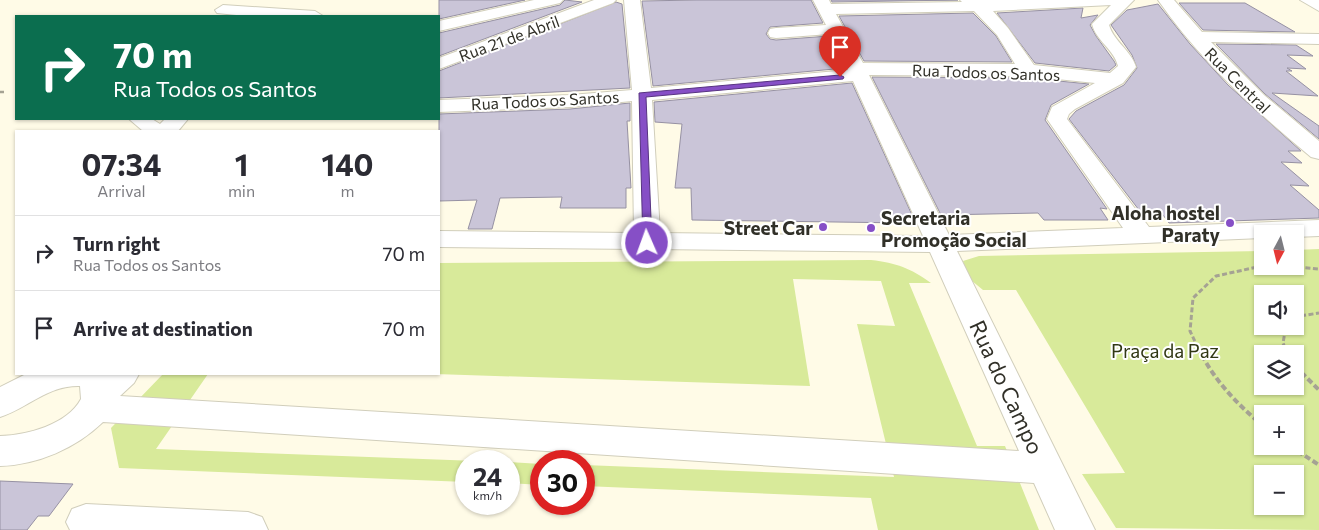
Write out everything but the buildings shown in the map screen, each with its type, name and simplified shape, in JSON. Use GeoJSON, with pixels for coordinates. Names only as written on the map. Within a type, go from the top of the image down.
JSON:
{"type":"FeatureCollection","features":[{"type":"Feature","properties":{"kind":"street"},"geometry":{"type":"LineString","coordinates":[[218,13],[238,0]]}},
{"type":"Feature","properties":{"kind":"street"},"geometry":{"type":"LineString","coordinates":[[440,26],[555,0]]}},
{"type":"Feature","properties":{"kind":"street","name":"Rua 21 de Abril"},"geometry":{"type":"LineString","coordinates":[[440,64],[608,0]]}},
{"type":"Feature","properties":{"kind":"street"},"geometry":{"type":"LineString","coordinates":[[632,0],[642,94],[647,243]]}},
{"type":"Feature","properties":{"kind":"street"},"geometry":{"type":"LineString","coordinates":[[824,5],[973,3],[1050,5],[1118,0]]}},
{"type":"Feature","properties":{"kind":"street"},"geometry":{"type":"LineString","coordinates":[[1126,0],[1100,24],[1104,36],[1126,58],[1127,67],[1116,79],[1096,92],[1065,106],[1059,111],[1057,119],[1141,235]]}},
{"type":"Feature","properties":{"kind":"street","name":"Rua Central"},"geometry":{"type":"LineString","coordinates":[[1166,0],[1195,37],[1251,96],[1319,152]]}},
{"type":"Feature","properties":{"kind":"street"},"geometry":{"type":"LineString","coordinates":[[1308,0],[1319,6]]}},
{"type":"Feature","properties":{"kind":"street"},"geometry":{"type":"LineString","coordinates":[[973,3],[1002,30],[1028,70]]}},
{"type":"Feature","properties":{"kind":"street","name":"Rua do Campo"},"geometry":{"type":"LineString","coordinates":[[824,5],[858,72],[1075,530]]}},
{"type":"Feature","properties":{"kind":"street"},"geometry":{"type":"LineString","coordinates":[[218,13],[282,15]]}},
{"type":"Feature","properties":{"kind":"street"},"geometry":{"type":"LineString","coordinates":[[776,33],[836,30]]}},
{"type":"Feature","properties":{"kind":"street"},"geometry":{"type":"LineString","coordinates":[[1195,37],[1319,40]]}},
{"type":"Feature","properties":{"kind":"street","name":"Rua Todos os Santos"},"geometry":{"type":"LineString","coordinates":[[440,106],[570,101],[858,72],[1028,70],[1116,79]]}},
{"type":"Feature","properties":{"kind":"street"},"geometry":{"type":"LineString","coordinates":[[140,120],[155,130]]}},
{"type":"Feature","properties":{"kind":"street"},"geometry":{"type":"LineString","coordinates":[[167,130],[168,127],[177,120]]}},
{"type":"Feature","properties":{"kind":"street"},"geometry":{"type":"LineString","coordinates":[[440,239],[647,243],[939,244],[1319,228]]}},
{"type":"Feature","properties":{"kind":"street"},"geometry":{"type":"LineString","coordinates":[[82,375],[91,377],[105,392],[1045,468]]}},
{"type":"Feature","properties":{"kind":"street"},"geometry":{"type":"LineString","coordinates":[[0,404],[25,387],[48,376]]}},
{"type":"Feature","properties":{"kind":"street"},"geometry":{"type":"LineString","coordinates":[[0,451],[28,449],[48,443],[83,420],[105,392]]}},
{"type":"Feature","properties":{"kind":"street"},"geometry":{"type":"LineString","coordinates":[[86,522],[248,530]]}},
{"type":"Feature","properties":{"kind":"path"},"geometry":{"type":"LineString","coordinates":[[1254,268],[1216,276],[1193,298],[1190,331],[1208,368],[1246,412],[1254,418]]}},
{"type":"Feature","properties":{"kind":"path"},"geometry":{"type":"LineString","coordinates":[[1304,268],[1319,269]]}},
{"type":"Feature","properties":{"kind":"path"},"geometry":{"type":"LineString","coordinates":[[1304,315],[1319,313]]}},
{"type":"Feature","properties":{"kind":"path"},"geometry":{"type":"LineString","coordinates":[[1304,375],[1319,390]]}},
{"type":"Feature","properties":{"kind":"path"},"geometry":{"type":"LineString","coordinates":[[1304,455],[1319,465]]}},
{"type":"Feature","properties":{"kind":"green space","name":"Praça da Paz"},"geometry":{"type":"Polygon","coordinates":[[[1319,249],[1319,530],[1116,528],[1082,474],[1125,473],[1016,290],[983,290],[966,276],[963,261],[979,256],[1254,251],[1254,275],[1304,275],[1304,250],[1319,249]]]}},
{"type":"Feature","properties":{"kind":"green space"},"geometry":{"type":"Polygon","coordinates":[[[871,260],[888,263],[903,267],[931,283],[909,283],[977,446],[1005,446],[1039,530],[878,530],[871,498],[595,486],[595,465],[894,477],[857,324],[895,326],[881,281],[793,279],[810,386],[440,374],[440,263],[871,260]]]}},
{"type":"Feature","properties":{"kind":"green space"},"geometry":{"type":"Polygon","coordinates":[[[162,375],[207,375],[156,449],[455,460],[455,482],[119,468],[111,428],[162,375]]]}},
{"type":"Feature","properties":{"kind":"green space"},"geometry":{"type":"Polygon","coordinates":[[[520,463],[530,463],[530,484],[520,484],[520,463]]]}},
{"type":"Feature","properties":{"kind":"place","name":"Aloha hostel Paraty"},"geometry":{"type":"Point","coordinates":[1230,223]}},
{"type":"Feature","properties":{"kind":"place","name":"Street Car"},"geometry":{"type":"Point","coordinates":[823,227]}},
{"type":"Feature","properties":{"kind":"place","name":"Secretaria Promoção Social"},"geometry":{"type":"Point","coordinates":[871,228]}},
{"type":"Feature","properties":{"kind":"route"},"geometry":{"type":"LineString","coordinates":[[647,243],[642,94],[840,77]]}}]}
